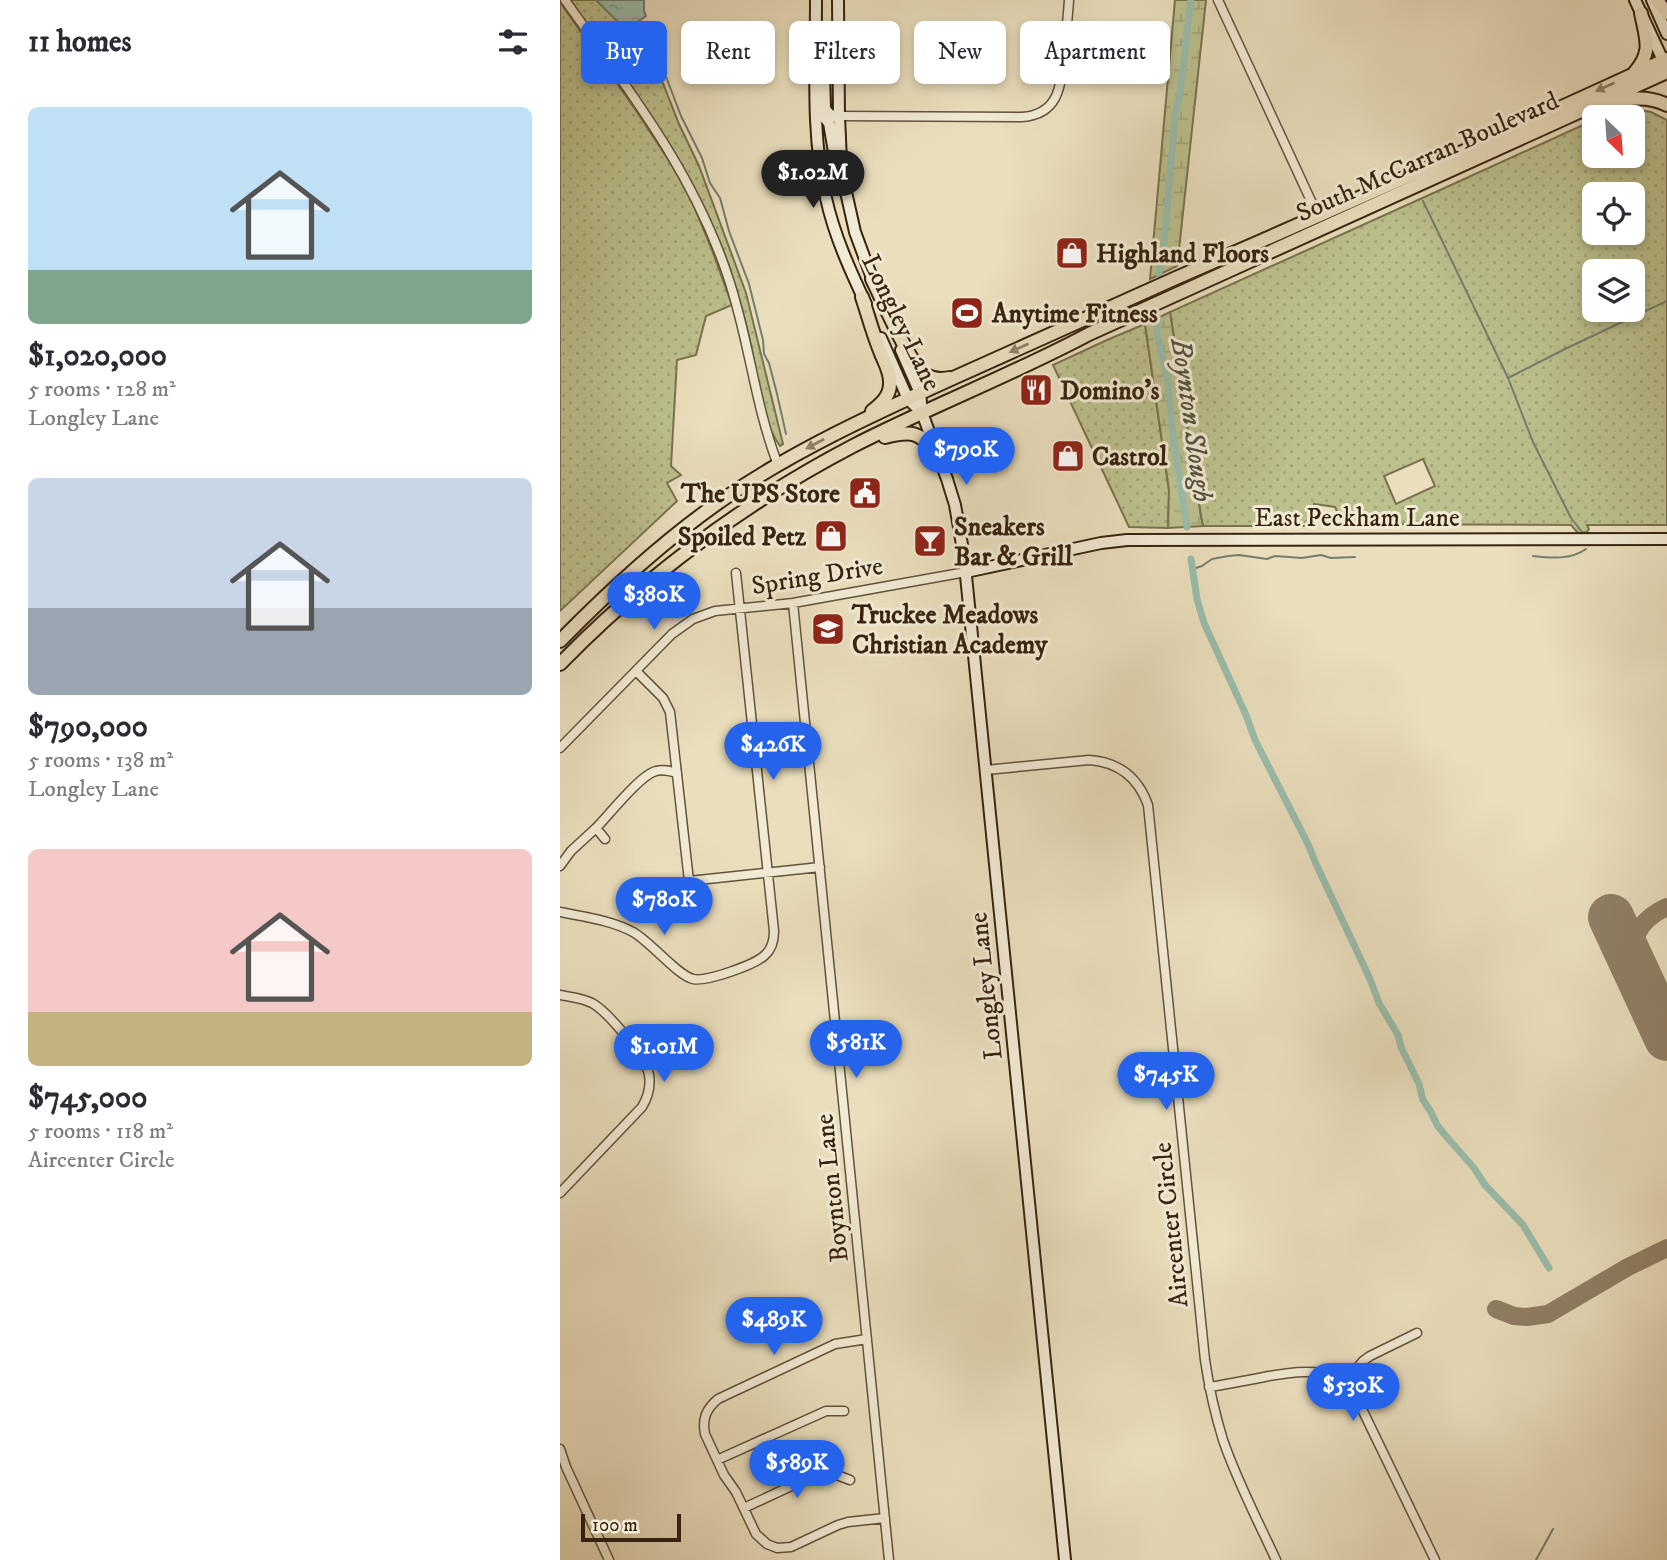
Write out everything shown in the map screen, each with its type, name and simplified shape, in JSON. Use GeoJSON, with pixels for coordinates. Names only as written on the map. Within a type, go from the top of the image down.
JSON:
{"type":"FeatureCollection","features":[{"type":"Feature","properties":{"kind":"main road","name":"Longley Lane"},"geometry":{"type":"LineString","coordinates":[[838,0],[841,160],[855,232],[920,393],[922,413],[955,505],[960,530],[1065,1560]]}},
{"type":"Feature","properties":{"kind":"main road"},"geometry":{"type":"LineString","coordinates":[[1635,0],[1666,65]]}},
{"type":"Feature","properties":{"kind":"main road"},"geometry":{"type":"LineString","coordinates":[[1654,0],[1667,13]]}},
{"type":"Feature","properties":{"kind":"main road"},"geometry":{"type":"LineString","coordinates":[[1654,0],[1667,33]]}},
{"type":"Feature","properties":{"kind":"main road","name":"Longley Lane"},"geometry":{"type":"LineString","coordinates":[[816,2],[816,116],[826,200],[845,257],[908,399],[922,413]]}},
{"type":"Feature","properties":{"kind":"main road"},"geometry":{"type":"LineString","coordinates":[[816,2],[823,39],[825,109],[830,115],[839,116]]}},
{"type":"Feature","properties":{"kind":"main road"},"geometry":{"type":"LineString","coordinates":[[1634,74],[1647,53],[1641,13]]}},
{"type":"Feature","properties":{"kind":"main road","name":"South McCarran Boulevard"},"geometry":{"type":"LineString","coordinates":[[560,641],[602,599],[679,532],[722,500],[778,465],[853,425],[1634,74],[1666,65]]}},
{"type":"Feature","properties":{"kind":"main road","name":"South McCarran Boulevard"},"geometry":{"type":"LineString","coordinates":[[1594,105],[1666,65]]}},
{"type":"Feature","properties":{"kind":"main road"},"geometry":{"type":"LineString","coordinates":[[1597,105],[1641,98],[1667,105]]}},
{"type":"Feature","properties":{"kind":"main road","name":"South McCarran Boulevard"},"geometry":{"type":"LineString","coordinates":[[560,664],[635,593],[680,556],[746,510],[821,464],[922,413],[1582,111]]}},
{"type":"Feature","properties":{"kind":"main road"},"geometry":{"type":"LineString","coordinates":[[816,116],[824,117],[829,123],[838,185],[855,232]]}},
{"type":"Feature","properties":{"kind":"main road"},"geometry":{"type":"LineString","coordinates":[[1211,279],[1244,257],[1308,228],[1318,216]]}},
{"type":"Feature","properties":{"kind":"main road"},"geometry":{"type":"LineString","coordinates":[[872,279],[920,370],[940,380],[957,377]]}},
{"type":"Feature","properties":{"kind":"main road"},"geometry":{"type":"LineString","coordinates":[[853,425],[883,401],[891,383],[863,297]]}},
{"type":"Feature","properties":{"kind":"main road"},"geometry":{"type":"LineString","coordinates":[[855,446],[908,432],[926,439],[938,453]]}},
{"type":"Feature","properties":{"kind":"main road","name":"East Peckham Lane"},"geometry":{"type":"LineString","coordinates":[[966,572],[1101,542],[1127,540],[1667,539]]}},
{"type":"Feature","properties":{"kind":"street"},"geometry":{"type":"LineString","coordinates":[[565,0],[659,134],[699,204],[735,298],[762,419],[778,465]]}},
{"type":"Feature","properties":{"kind":"street"},"geometry":{"type":"LineString","coordinates":[[839,116],[1035,115],[1055,100],[1061,85],[1069,0]]}},
{"type":"Feature","properties":{"kind":"street"},"geometry":{"type":"LineString","coordinates":[[1217,0],[1318,216]]}},
{"type":"Feature","properties":{"kind":"street","name":"Spring Drive"},"geometry":{"type":"LineString","coordinates":[[560,748],[672,634],[693,619],[715,611],[793,603],[966,572]]}},
{"type":"Feature","properties":{"kind":"street"},"geometry":{"type":"LineString","coordinates":[[560,912],[610,923],[634,932],[682,973],[696,979],[710,978],[757,961],[769,950],[774,931],[736,573]]}},
{"type":"Feature","properties":{"kind":"street","name":"Boynton Lane"},"geometry":{"type":"LineString","coordinates":[[793,603],[889,1560]]}},
{"type":"Feature","properties":{"kind":"street"},"geometry":{"type":"LineString","coordinates":[[636,671],[663,698],[671,718],[688,881],[820,867]]}},
{"type":"Feature","properties":{"kind":"street","name":"Aircenter Circle"},"geometry":{"type":"LineString","coordinates":[[986,770],[1099,761],[1117,767],[1133,778],[1141,788],[1148,805],[1209,1387],[1233,1467],[1276,1560]]}},
{"type":"Feature","properties":{"kind":"street"},"geometry":{"type":"LineString","coordinates":[[560,866],[571,851],[644,777],[662,770],[677,773]]}},
{"type":"Feature","properties":{"kind":"street"},"geometry":{"type":"LineString","coordinates":[[596,828],[605,839]]}},
{"type":"Feature","properties":{"kind":"street"},"geometry":{"type":"LineString","coordinates":[[560,995],[583,1000],[609,1016],[642,1059],[650,1083],[642,1107],[560,1193]]}},
{"type":"Feature","properties":{"kind":"street"},"geometry":{"type":"LineString","coordinates":[[1344,1384],[1370,1356],[1417,1334]]}},
{"type":"Feature","properties":{"kind":"street"},"geometry":{"type":"LineString","coordinates":[[867,1339],[845,1342],[823,1350],[718,1399],[706,1414],[704,1427],[724,1475],[736,1492],[756,1534],[772,1546],[791,1547],[838,1525],[885,1518]]}},
{"type":"Feature","properties":{"kind":"street"},"geometry":{"type":"LineString","coordinates":[[1209,1387],[1307,1371],[1327,1375],[1344,1384],[1360,1405],[1435,1560]]}},
{"type":"Feature","properties":{"kind":"street"},"geometry":{"type":"LineString","coordinates":[[717,1460],[826,1412],[844,1411]]}},
{"type":"Feature","properties":{"kind":"street"},"geometry":{"type":"LineString","coordinates":[[560,1449],[609,1560]]}},
{"type":"Feature","properties":{"kind":"street"},"geometry":{"type":"LineString","coordinates":[[744,1508],[815,1475],[837,1475],[850,1480]]}},
{"type":"Feature","properties":{"kind":"green space"},"geometry":{"type":"Polygon","coordinates":[[[570,0],[596,0],[617,21],[585,21],[570,0]]]}},
{"type":"Feature","properties":{"kind":"green space"},"geometry":{"type":"Polygon","coordinates":[[[1175,0],[1206,0],[1177,266],[1150,279],[1167,84],[1170,84],[1175,0]]]}},
{"type":"Feature","properties":{"kind":"green space"},"geometry":{"type":"Polygon","coordinates":[[[560,2],[581,32],[581,84],[617,84],[635,109],[691,199],[732,305],[706,316],[696,355],[677,360],[671,466],[681,475],[667,483],[677,501],[560,611],[560,2]]]}},
{"type":"Feature","properties":{"kind":"green space"},"geometry":{"type":"Polygon","coordinates":[[[629,84],[663,84],[699,166],[746,293],[783,444],[780,446],[765,414],[751,343],[728,263],[697,193],[629,84]]]}},
{"type":"Feature","properties":{"kind":"green space"},"geometry":{"type":"Polygon","coordinates":[[[1645,111],[1651,112],[1667,120],[1667,525],[1587,525],[1587,532],[1578,533],[1571,525],[1343,524],[1335,507],[1314,504],[1313,526],[1203,526],[1170,312],[1582,125],[1582,168],[1645,168],[1645,111]],[[1423,459],[1384,476],[1396,504],[1435,486],[1423,459]]]}},
{"type":"Feature","properties":{"kind":"green space"},"geometry":{"type":"Polygon","coordinates":[[[1170,312],[1203,526],[1168,528],[1169,490],[1145,324],[1170,312]]]}},
{"type":"Feature","properties":{"kind":"green space"},"geometry":{"type":"Polygon","coordinates":[[[1145,324],[1169,490],[1168,528],[1129,527],[1053,365],[1145,324]]]}},
{"type":"Feature","properties":{"kind":"water"},"geometry":{"type":"Polygon","coordinates":[[[596,0],[644,0],[646,16],[639,21],[617,21],[596,0]]]}},
{"type":"Feature","properties":{"kind":"waterway","name":"Boynton Slough"},"geometry":{"type":"LineString","coordinates":[[1159,274],[1175,117],[1191,0]]}},
{"type":"Feature","properties":{"kind":"waterway"},"geometry":{"type":"LineString","coordinates":[[667,79],[681,116],[702,158],[710,183],[720,198],[749,284],[764,354],[769,363],[786,434]]}},
{"type":"Feature","properties":{"kind":"waterway"},"geometry":{"type":"LineString","coordinates":[[1423,201],[1508,378],[1533,442],[1571,518],[1582,532]]}},
{"type":"Feature","properties":{"kind":"waterway"},"geometry":{"type":"LineString","coordinates":[[1508,378],[1667,301]]}},
{"type":"Feature","properties":{"kind":"waterway","name":"Boynton Slough"},"geometry":{"type":"LineString","coordinates":[[1158,318],[1157,333],[1168,382],[1187,527]]}},
{"type":"Feature","properties":{"kind":"waterway"},"geometry":{"type":"LineString","coordinates":[[1533,556],[1567,557],[1586,549]]}},
{"type":"Feature","properties":{"kind":"waterway"},"geometry":{"type":"LineString","coordinates":[[1193,569],[1212,559],[1239,555],[1267,559],[1275,556],[1355,557]]}},
{"type":"Feature","properties":{"kind":"waterway"},"geometry":{"type":"LineString","coordinates":[[1191,559],[1204,623],[1255,740],[1308,844],[1379,1003],[1398,1035],[1423,1100],[1437,1125],[1485,1185],[1523,1225],[1549,1268]]}},
{"type":"Feature","properties":{"kind":"waterway"},"geometry":{"type":"LineString","coordinates":[[1536,1560],[1553,1529]]}},
{"type":"Feature","properties":{"kind":"taxiway"},"geometry":{"type":"LineString","coordinates":[[1637,972],[1634,950],[1638,933],[1642,925],[1667,907]]}},
{"type":"Feature","properties":{"kind":"taxiway"},"geometry":{"type":"LineString","coordinates":[[1496,1309],[1514,1316],[1548,1314],[1628,1267],[1667,1248]]}},
{"type":"Feature","properties":{"kind":"runway"},"geometry":{"type":"LineString","coordinates":[[1611,917],[1667,1038]]}},
{"type":"Feature","properties":{"kind":"place","name":"Highland Floors"},"geometry":{"type":"Point","coordinates":[1072,253]}},
{"type":"Feature","properties":{"kind":"place","name":"Anytime Fitness"},"geometry":{"type":"Point","coordinates":[967,313]}},
{"type":"Feature","properties":{"kind":"place","name":"Domino's"},"geometry":{"type":"Point","coordinates":[1036,390]}},
{"type":"Feature","properties":{"kind":"place","name":"Castrol"},"geometry":{"type":"Point","coordinates":[1068,456]}},
{"type":"Feature","properties":{"kind":"place","name":"The UPS Store"},"geometry":{"type":"Point","coordinates":[865,493]}},
{"type":"Feature","properties":{"kind":"place","name":"Spoiled Petz"},"geometry":{"type":"Point","coordinates":[831,536]}},
{"type":"Feature","properties":{"kind":"place","name":"Sneakers Bar & Grill"},"geometry":{"type":"Point","coordinates":[930,541]}},
{"type":"Feature","properties":{"kind":"place","name":"Truckee Meadows Christian Academy"},"geometry":{"type":"Point","coordinates":[828,629]}}]}
